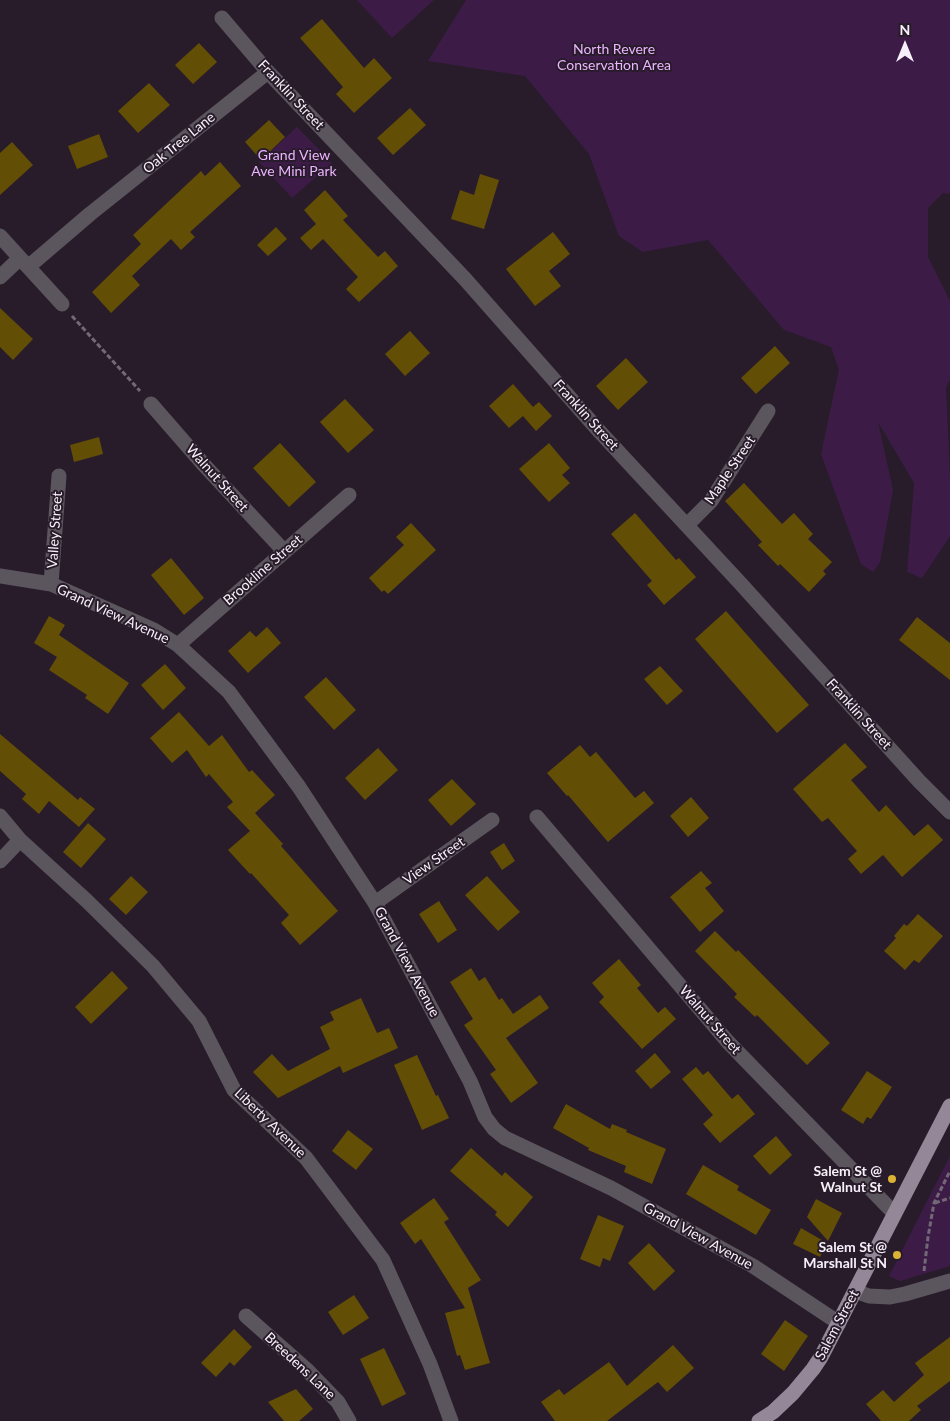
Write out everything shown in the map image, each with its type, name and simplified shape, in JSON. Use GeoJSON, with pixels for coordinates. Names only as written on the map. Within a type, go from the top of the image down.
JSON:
{"type":"FeatureCollection","features":[{"type":"Feature","properties":{"kind":"main road","name":"Salem Street"},"geometry":{"type":"LineString","coordinates":[[759,1421],[784,1402],[803,1382],[821,1357],[950,1106]]}},
{"type":"Feature","properties":{"kind":"street","name":"Franklin Street"},"geometry":{"type":"LineString","coordinates":[[222,18],[268,72],[465,279],[600,432],[950,812]]}},
{"type":"Feature","properties":{"kind":"street","name":"Oak Tree Lane"},"geometry":{"type":"LineString","coordinates":[[0,276],[54,246],[90,214],[268,72]]}},
{"type":"Feature","properties":{"kind":"street"},"geometry":{"type":"LineString","coordinates":[[0,236],[62,304]]}},
{"type":"Feature","properties":{"kind":"street","name":"Walnut Street"},"geometry":{"type":"LineString","coordinates":[[151,404],[284,552]]}},
{"type":"Feature","properties":{"kind":"street","name":"Maple Street"},"geometry":{"type":"LineString","coordinates":[[686,525],[711,501],[768,411]]}},
{"type":"Feature","properties":{"kind":"street","name":"Valley Street"},"geometry":{"type":"LineString","coordinates":[[51,584],[59,476]]}},
{"type":"Feature","properties":{"kind":"street","name":"Brookline Street"},"geometry":{"type":"LineString","coordinates":[[178,644],[349,495]]}},
{"type":"Feature","properties":{"kind":"street","name":"Grand View Avenue"},"geometry":{"type":"LineString","coordinates":[[0,576],[51,584],[154,630],[178,644],[229,692],[299,787],[375,903],[470,1081],[484,1117],[494,1129],[505,1138],[611,1188],[753,1266],[839,1323]]}},
{"type":"Feature","properties":{"kind":"street","name":"Liberty Avenue"},"geometry":{"type":"LineString","coordinates":[[0,816],[20,840],[153,966],[199,1021],[234,1090],[306,1158],[383,1260],[430,1364],[452,1421]]}},
{"type":"Feature","properties":{"kind":"street","name":"Walnut Street"},"geometry":{"type":"LineString","coordinates":[[537,817],[728,1042],[894,1213]]}},
{"type":"Feature","properties":{"kind":"street","name":"View Street"},"geometry":{"type":"LineString","coordinates":[[375,903],[492,820]]}},
{"type":"Feature","properties":{"kind":"street"},"geometry":{"type":"LineString","coordinates":[[0,861],[20,840]]}},
{"type":"Feature","properties":{"kind":"street"},"geometry":{"type":"LineString","coordinates":[[855,1291],[869,1296],[890,1297],[950,1282]]}},
{"type":"Feature","properties":{"kind":"street","name":"Breedens Lane"},"geometry":{"type":"LineString","coordinates":[[246,1316],[306,1369],[338,1402],[349,1421]]}},
{"type":"Feature","properties":{"kind":"path"},"geometry":{"type":"LineString","coordinates":[[62,304],[151,404]]}},
{"type":"Feature","properties":{"kind":"path"},"geometry":{"type":"LineString","coordinates":[[924,1289],[928,1237],[934,1203],[950,1171]]}},
{"type":"Feature","properties":{"kind":"path"},"geometry":{"type":"LineString","coordinates":[[934,1203],[950,1198]]}},
{"type":"Feature","properties":{"kind":"green space"},"geometry":{"type":"Polygon","coordinates":[[[357,0],[434,0],[392,38],[357,0]]]}},
{"type":"Feature","properties":{"kind":"green space","name":"North Revere Conservation Area"},"geometry":{"type":"Polygon","coordinates":[[[466,0],[950,0],[950,194],[943,193],[928,208],[928,257],[950,301],[950,380],[946,387],[950,477],[950,536],[922,578],[907,572],[914,483],[878,422],[893,490],[880,562],[873,572],[861,564],[821,454],[839,370],[831,347],[784,330],[708,240],[643,252],[619,236],[589,154],[525,76],[428,61],[466,0]]]}},
{"type":"Feature","properties":{"kind":"green space","name":"Grand View Ave Mini Park"},"geometry":{"type":"Polygon","coordinates":[[[297,127],[332,163],[292,198],[259,162],[297,127]]]}},
{"type":"Feature","properties":{"kind":"green space"},"geometry":{"type":"Polygon","coordinates":[[[950,1156],[950,1266],[900,1281],[889,1276],[950,1156]]]}},
{"type":"Feature","properties":{"kind":"building"},"geometry":{"type":"Polygon","coordinates":[[[322,19],[364,68],[374,58],[392,78],[354,113],[336,94],[343,87],[300,38],[322,19]]]}},
{"type":"Feature","properties":{"kind":"building"},"geometry":{"type":"Polygon","coordinates":[[[199,43],[217,62],[193,84],[175,65],[199,43]]]}},
{"type":"Feature","properties":{"kind":"building"},"geometry":{"type":"Polygon","coordinates":[[[149,83],[170,105],[138,133],[118,111],[149,83]]]}},
{"type":"Feature","properties":{"kind":"building"},"geometry":{"type":"Polygon","coordinates":[[[410,108],[426,125],[393,155],[377,138],[410,108]]]}},
{"type":"Feature","properties":{"kind":"building"},"geometry":{"type":"Polygon","coordinates":[[[269,120],[285,137],[261,160],[245,142],[269,120]]]}},
{"type":"Feature","properties":{"kind":"building"},"geometry":{"type":"Polygon","coordinates":[[[99,134],[108,157],[77,169],[68,146],[99,134]]]}},
{"type":"Feature","properties":{"kind":"building"},"geometry":{"type":"Polygon","coordinates":[[[12,142],[33,165],[0,195],[0,153],[12,142]]]}},
{"type":"Feature","properties":{"kind":"building"},"geometry":{"type":"Polygon","coordinates":[[[220,162],[241,186],[190,232],[195,237],[181,250],[171,239],[132,276],[140,285],[111,313],[92,292],[141,244],[133,235],[201,171],[205,176],[220,162]]]}},
{"type":"Feature","properties":{"kind":"building"},"geometry":{"type":"Polygon","coordinates":[[[480,174],[499,180],[484,229],[451,219],[460,190],[474,195],[480,174]]]}},
{"type":"Feature","properties":{"kind":"building"},"geometry":{"type":"Polygon","coordinates":[[[325,190],[348,216],[343,220],[378,257],[385,251],[398,266],[359,302],[346,289],[358,277],[323,239],[311,250],[300,238],[316,224],[304,210],[325,190]]]}},
{"type":"Feature","properties":{"kind":"building"},"geometry":{"type":"Polygon","coordinates":[[[276,227],[287,239],[268,256],[257,245],[276,227]]]}},
{"type":"Feature","properties":{"kind":"building"},"geometry":{"type":"Polygon","coordinates":[[[553,232],[570,254],[549,271],[561,286],[535,306],[506,269],[553,232]]]}},
{"type":"Feature","properties":{"kind":"building"},"geometry":{"type":"Polygon","coordinates":[[[0,308],[33,339],[13,360],[0,347],[0,308]]]}},
{"type":"Feature","properties":{"kind":"building"},"geometry":{"type":"Polygon","coordinates":[[[410,331],[430,353],[405,376],[385,354],[410,331]]]}},
{"type":"Feature","properties":{"kind":"building"},"geometry":{"type":"Polygon","coordinates":[[[775,346],[790,363],[756,394],[741,378],[775,346]]]}},
{"type":"Feature","properties":{"kind":"building"},"geometry":{"type":"Polygon","coordinates":[[[626,358],[648,382],[618,410],[596,386],[626,358]]]}},
{"type":"Feature","properties":{"kind":"building"},"geometry":{"type":"Polygon","coordinates":[[[513,384],[533,407],[539,402],[552,416],[536,431],[523,416],[509,428],[489,406],[513,384]]]}},
{"type":"Feature","properties":{"kind":"building"},"geometry":{"type":"Polygon","coordinates":[[[345,399],[374,430],[348,453],[320,422],[345,399]]]}},
{"type":"Feature","properties":{"kind":"building"},"geometry":{"type":"Polygon","coordinates":[[[99,437],[103,454],[74,462],[70,445],[99,437]]]}},
{"type":"Feature","properties":{"kind":"building"},"geometry":{"type":"Polygon","coordinates":[[[280,443],[316,482],[289,507],[253,468],[280,443]]]}},
{"type":"Feature","properties":{"kind":"building"},"geometry":{"type":"Polygon","coordinates":[[[549,443],[570,468],[562,475],[570,483],[549,502],[519,469],[549,443]]]}},
{"type":"Feature","properties":{"kind":"building"},"geometry":{"type":"Polygon","coordinates":[[[744,483],[782,524],[794,513],[813,534],[808,539],[832,562],[823,571],[826,574],[809,592],[780,564],[778,566],[758,545],[762,542],[725,501],[744,483]]]}},
{"type":"Feature","properties":{"kind":"building"},"geometry":{"type":"Polygon","coordinates":[[[635,513],[676,560],[679,558],[696,577],[664,605],[647,585],[652,581],[611,534],[635,513]]]}},
{"type":"Feature","properties":{"kind":"building"},"geometry":{"type":"Polygon","coordinates":[[[411,523],[436,550],[388,594],[384,590],[382,592],[369,578],[404,545],[396,537],[411,523]]]}},
{"type":"Feature","properties":{"kind":"building"},"geometry":{"type":"Polygon","coordinates":[[[171,558],[204,598],[184,615],[151,575],[171,558]]]}},
{"type":"Feature","properties":{"kind":"building"},"geometry":{"type":"Polygon","coordinates":[[[726,611],[809,705],[777,733],[695,639],[726,611]]]}},
{"type":"Feature","properties":{"kind":"building"},"geometry":{"type":"Polygon","coordinates":[[[49,616],[65,625],[59,635],[129,683],[108,714],[85,698],[87,695],[49,670],[57,657],[34,643],[49,616]]]}},
{"type":"Feature","properties":{"kind":"building"},"geometry":{"type":"Polygon","coordinates":[[[917,617],[950,643],[950,680],[899,640],[917,617]]]}},
{"type":"Feature","properties":{"kind":"building"},"geometry":{"type":"Polygon","coordinates":[[[267,627],[281,643],[248,673],[228,651],[250,631],[256,637],[267,627]]]}},
{"type":"Feature","properties":{"kind":"building"},"geometry":{"type":"Polygon","coordinates":[[[165,664],[186,688],[163,710],[141,685],[165,664]]]}},
{"type":"Feature","properties":{"kind":"building"},"geometry":{"type":"Polygon","coordinates":[[[660,666],[683,691],[667,705],[644,679],[660,666]]]}},
{"type":"Feature","properties":{"kind":"building"},"geometry":{"type":"Polygon","coordinates":[[[326,677],[356,710],[334,730],[304,697],[326,677]]]}},
{"type":"Feature","properties":{"kind":"building"},"geometry":{"type":"Polygon","coordinates":[[[179,712],[209,746],[222,735],[249,772],[252,770],[275,795],[255,813],[338,911],[300,945],[281,923],[289,915],[228,850],[250,831],[227,807],[233,802],[209,774],[206,777],[187,750],[172,763],[150,738],[179,712]]]}},
{"type":"Feature","properties":{"kind":"building"},"geometry":{"type":"Polygon","coordinates":[[[0,734],[78,800],[80,797],[95,809],[79,827],[49,801],[39,814],[22,799],[26,794],[0,771],[0,734]]]}},
{"type":"Feature","properties":{"kind":"building"},"geometry":{"type":"Polygon","coordinates":[[[845,743],[867,767],[851,780],[879,812],[886,805],[914,836],[928,824],[943,840],[902,877],[883,855],[861,874],[848,859],[857,851],[828,818],[822,822],[793,789],[845,743]]]}},
{"type":"Feature","properties":{"kind":"building"},"geometry":{"type":"Polygon","coordinates":[[[580,745],[590,757],[596,752],[635,798],[644,791],[654,803],[608,842],[547,773],[580,745]]]}},
{"type":"Feature","properties":{"kind":"building"},"geometry":{"type":"Polygon","coordinates":[[[378,748],[398,770],[365,800],[345,778],[378,748]]]}},
{"type":"Feature","properties":{"kind":"building"},"geometry":{"type":"Polygon","coordinates":[[[452,779],[476,804],[451,826],[428,800],[452,779]]]}},
{"type":"Feature","properties":{"kind":"building"},"geometry":{"type":"Polygon","coordinates":[[[691,797],[709,818],[688,837],[670,816],[691,797]]]}},
{"type":"Feature","properties":{"kind":"building"},"geometry":{"type":"Polygon","coordinates":[[[88,823],[106,839],[81,868],[63,852],[88,823]]]}},
{"type":"Feature","properties":{"kind":"building"},"geometry":{"type":"Polygon","coordinates":[[[504,843],[515,861],[502,870],[490,852],[504,843]]]}},
{"type":"Feature","properties":{"kind":"building"},"geometry":{"type":"Polygon","coordinates":[[[701,871],[712,883],[705,888],[724,911],[700,932],[670,897],[701,871]]]}},
{"type":"Feature","properties":{"kind":"building"},"geometry":{"type":"Polygon","coordinates":[[[131,876],[148,892],[126,915],[109,899],[131,876]]]}},
{"type":"Feature","properties":{"kind":"building"},"geometry":{"type":"Polygon","coordinates":[[[487,876],[520,912],[498,931],[465,895],[487,876]]]}},
{"type":"Feature","properties":{"kind":"building"},"geometry":{"type":"Polygon","coordinates":[[[439,901],[457,930],[438,943],[419,914],[439,901]]]}},
{"type":"Feature","properties":{"kind":"building"},"geometry":{"type":"Polygon","coordinates":[[[918,914],[943,936],[919,963],[914,960],[905,970],[884,951],[896,938],[894,936],[904,924],[907,926],[918,914]]]}},
{"type":"Feature","properties":{"kind":"building"},"geometry":{"type":"Polygon","coordinates":[[[715,931],[736,952],[738,950],[830,1043],[807,1065],[757,1015],[755,1017],[734,997],[737,994],[695,951],[715,931]]]}},
{"type":"Feature","properties":{"kind":"building"},"geometry":{"type":"Polygon","coordinates":[[[619,959],[641,985],[637,988],[658,1013],[665,1007],[676,1019],[642,1049],[599,1002],[604,997],[592,983],[619,959]]]}},
{"type":"Feature","properties":{"kind":"building"},"geometry":{"type":"Polygon","coordinates":[[[471,968],[479,981],[485,977],[499,1000],[502,998],[513,1014],[540,995],[549,1008],[506,1038],[538,1083],[511,1103],[490,1074],[496,1070],[464,1025],[473,1019],[450,982],[471,968]]]}},
{"type":"Feature","properties":{"kind":"building"},"geometry":{"type":"Polygon","coordinates":[[[112,971],[128,988],[91,1024],[75,1007],[112,971]]]}},
{"type":"Feature","properties":{"kind":"building"},"geometry":{"type":"Polygon","coordinates":[[[361,998],[377,1033],[389,1028],[398,1048],[343,1073],[340,1066],[278,1098],[253,1072],[272,1054],[288,1071],[330,1049],[320,1027],[334,1020],[330,1012],[361,998]]]}},
{"type":"Feature","properties":{"kind":"building"},"geometry":{"type":"Polygon","coordinates":[[[655,1053],[671,1072],[651,1089],[635,1071],[655,1053]]]}},
{"type":"Feature","properties":{"kind":"building"},"geometry":{"type":"Polygon","coordinates":[[[417,1055],[436,1096],[438,1095],[449,1118],[422,1130],[394,1065],[417,1055]]]}},
{"type":"Feature","properties":{"kind":"building"},"geometry":{"type":"Polygon","coordinates":[[[696,1067],[703,1075],[708,1071],[732,1099],[738,1094],[755,1114],[720,1143],[703,1124],[713,1115],[682,1079],[696,1067]]]}},
{"type":"Feature","properties":{"kind":"building"},"geometry":{"type":"Polygon","coordinates":[[[867,1071],[892,1087],[871,1119],[867,1117],[863,1124],[841,1110],[867,1071]]]}},
{"type":"Feature","properties":{"kind":"building"},"geometry":{"type":"Polygon","coordinates":[[[566,1104],[610,1129],[612,1124],[666,1149],[652,1184],[624,1172],[626,1166],[588,1150],[589,1148],[553,1128],[566,1104]]]}},
{"type":"Feature","properties":{"kind":"building"},"geometry":{"type":"Polygon","coordinates":[[[348,1130],[373,1149],[356,1170],[332,1151],[348,1130]]]}},
{"type":"Feature","properties":{"kind":"building"},"geometry":{"type":"Polygon","coordinates":[[[776,1136],[792,1155],[770,1175],[753,1156],[776,1136]]]}},
{"type":"Feature","properties":{"kind":"building"},"geometry":{"type":"Polygon","coordinates":[[[471,1148],[502,1176],[505,1172],[533,1197],[508,1227],[495,1215],[497,1212],[450,1171],[471,1148]]]}},
{"type":"Feature","properties":{"kind":"building"},"geometry":{"type":"Polygon","coordinates":[[[703,1165],[739,1186],[737,1190],[771,1210],[756,1235],[686,1194],[703,1165]]]}},
{"type":"Feature","properties":{"kind":"building"},"geometry":{"type":"Polygon","coordinates":[[[434,1198],[449,1219],[444,1222],[481,1280],[468,1288],[490,1363],[465,1370],[460,1355],[457,1356],[445,1313],[465,1308],[421,1239],[415,1244],[400,1223],[434,1198]]]}},
{"type":"Feature","properties":{"kind":"building"},"geometry":{"type":"Polygon","coordinates":[[[816,1199],[842,1213],[828,1241],[807,1217],[816,1199]]]}},
{"type":"Feature","properties":{"kind":"building"},"geometry":{"type":"Polygon","coordinates":[[[598,1215],[624,1226],[610,1261],[603,1258],[600,1267],[580,1259],[598,1215]]]}},
{"type":"Feature","properties":{"kind":"building"},"geometry":{"type":"Polygon","coordinates":[[[801,1228],[827,1243],[820,1257],[793,1244],[801,1228]]]}},
{"type":"Feature","properties":{"kind":"building"},"geometry":{"type":"Polygon","coordinates":[[[649,1243],[675,1271],[654,1291],[628,1263],[649,1243]]]}},
{"type":"Feature","properties":{"kind":"building"},"geometry":{"type":"Polygon","coordinates":[[[354,1295],[369,1318],[343,1335],[328,1312],[354,1295]]]}},
{"type":"Feature","properties":{"kind":"building"},"geometry":{"type":"Polygon","coordinates":[[[785,1320],[808,1336],[784,1371],[761,1354],[785,1320]]]}},
{"type":"Feature","properties":{"kind":"building"},"geometry":{"type":"Polygon","coordinates":[[[234,1329],[252,1347],[234,1366],[230,1362],[216,1377],[201,1363],[234,1329]]]}},
{"type":"Feature","properties":{"kind":"building"},"geometry":{"type":"Polygon","coordinates":[[[950,1337],[950,1381],[917,1406],[921,1410],[909,1421],[881,1421],[866,1404],[883,1390],[894,1402],[924,1375],[915,1363],[950,1337]]]}},
{"type":"Feature","properties":{"kind":"building"},"geometry":{"type":"Polygon","coordinates":[[[673,1345],[694,1368],[667,1392],[658,1382],[607,1421],[555,1421],[541,1402],[559,1389],[564,1395],[609,1362],[627,1386],[673,1345]]]}},
{"type":"Feature","properties":{"kind":"building"},"geometry":{"type":"Polygon","coordinates":[[[384,1348],[406,1394],[382,1406],[360,1359],[384,1348]]]}},
{"type":"Feature","properties":{"kind":"building"},"geometry":{"type":"Polygon","coordinates":[[[296,1389],[313,1409],[299,1421],[284,1421],[268,1402],[296,1389]]]}},
{"type":"Feature","properties":{"kind":"place","name":"Salem St @ Walnut St"},"geometry":{"type":"Point","coordinates":[892,1179]}},
{"type":"Feature","properties":{"kind":"place","name":"Salem St @ Marshall St N"},"geometry":{"type":"Point","coordinates":[897,1255]}}]}
